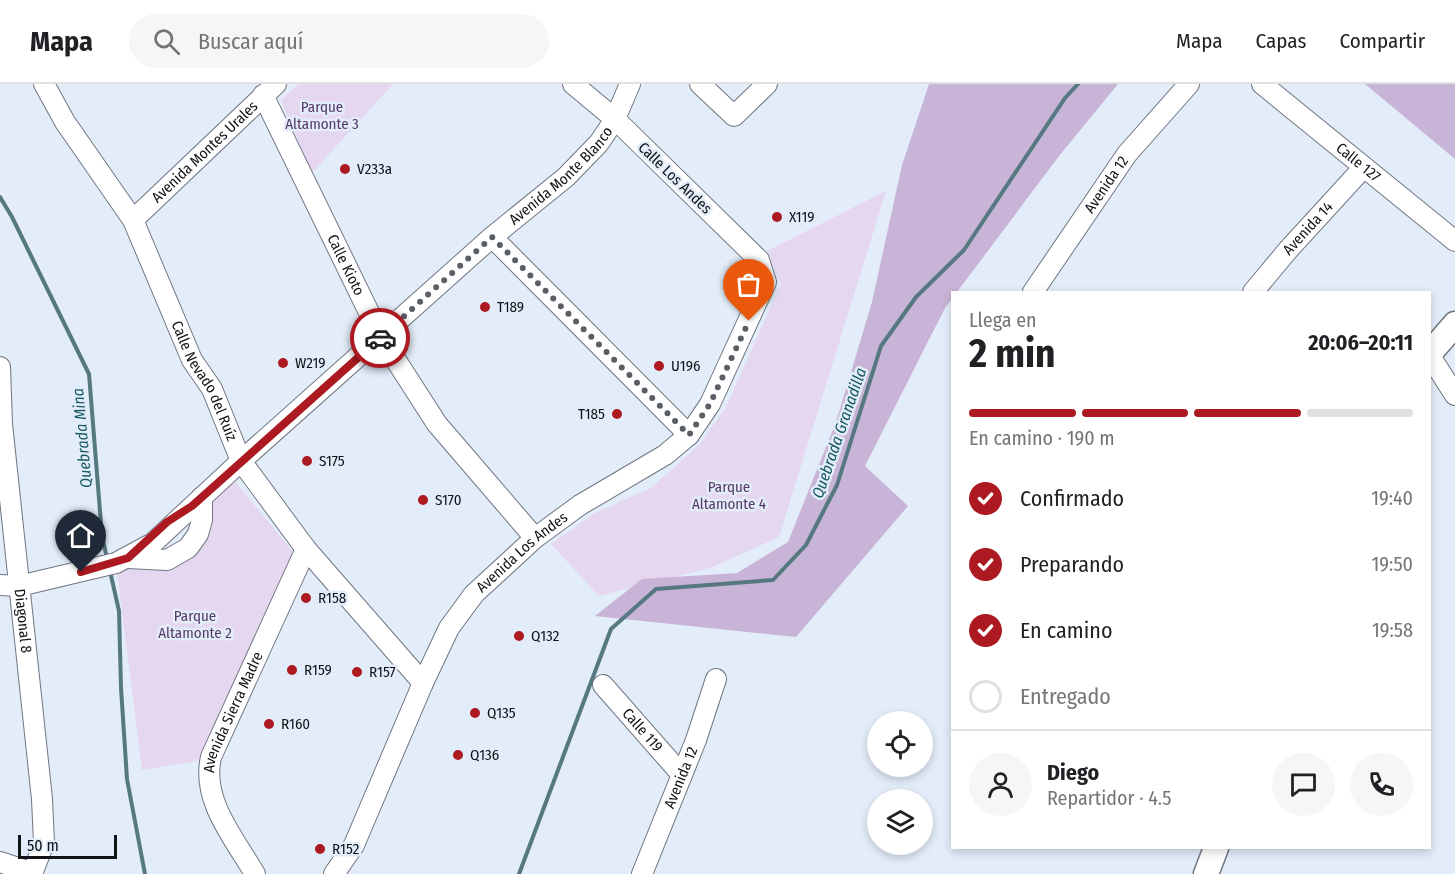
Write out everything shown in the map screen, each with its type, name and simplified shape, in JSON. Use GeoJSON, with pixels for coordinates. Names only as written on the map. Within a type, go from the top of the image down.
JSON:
{"type":"FeatureCollection","features":[{"type":"Feature","properties":{"kind":"main road"},"geometry":{"type":"LineString","coordinates":[[1431,353],[1455,324]]}},
{"type":"Feature","properties":{"kind":"main road"},"geometry":{"type":"LineString","coordinates":[[1206,874],[1216,849]]}},
{"type":"Feature","properties":{"kind":"street","name":"Calle Nevado del Ruíz"},"geometry":{"type":"LineString","coordinates":[[44,84],[65,122],[133,220],[192,360],[212,388],[241,461],[306,549],[423,683]]}},
{"type":"Feature","properties":{"kind":"street","name":"Calle Los Andes"},"geometry":{"type":"LineString","coordinates":[[573,84],[615,119],[759,260],[766,282]]}},
{"type":"Feature","properties":{"kind":"street","name":"Avenida Monte Blanco"},"geometry":{"type":"LineString","coordinates":[[125,560],[167,522],[197,501],[492,237],[566,177],[599,143],[615,119],[630,84]]}},
{"type":"Feature","properties":{"kind":"street"},"geometry":{"type":"LineString","coordinates":[[700,84],[734,116],[767,84]]}},
{"type":"Feature","properties":{"kind":"street","name":"Avenida 12"},"geometry":{"type":"LineString","coordinates":[[1034,291],[1128,154],[1189,84]]}},
{"type":"Feature","properties":{"kind":"street","name":"Calle 127"},"geometry":{"type":"LineString","coordinates":[[1262,84],[1455,241]]}},
{"type":"Feature","properties":{"kind":"street","name":"Avenida Montes Urales"},"geometry":{"type":"LineString","coordinates":[[133,220],[269,90]]}},
{"type":"Feature","properties":{"kind":"street","name":"Calle Kioto"},"geometry":{"type":"LineString","coordinates":[[269,90],[381,337],[437,424],[535,538]]}},
{"type":"Feature","properties":{"kind":"street","name":"Avenida 14"},"geometry":{"type":"LineString","coordinates":[[1254,291],[1364,166]]}},
{"type":"Feature","properties":{"kind":"street"},"geometry":{"type":"LineString","coordinates":[[492,237],[689,435]]}},
{"type":"Feature","properties":{"kind":"street","name":"Avenida Los Andes"},"geometry":{"type":"LineString","coordinates":[[334,874],[354,845],[449,627],[474,594],[535,538],[580,505],[665,455],[689,435],[710,404],[766,282]]}},
{"type":"Feature","properties":{"kind":"street"},"geometry":{"type":"LineString","coordinates":[[1431,356],[1455,395]]}},
{"type":"Feature","properties":{"kind":"street","name":"Diagonal 8"},"geometry":{"type":"LineString","coordinates":[[0,367],[10,585],[42,800],[44,843],[32,873]]}},
{"type":"Feature","properties":{"kind":"street"},"geometry":{"type":"LineString","coordinates":[[10,585],[81,572],[125,560],[167,560],[188,548],[198,534],[202,520],[197,501]]}},
{"type":"Feature","properties":{"kind":"street","name":"Avenida Sierra Madre"},"geometry":{"type":"LineString","coordinates":[[255,874],[214,804],[208,771],[211,757],[306,549]]}},
{"type":"Feature","properties":{"kind":"street","name":"Avenida 12"},"geometry":{"type":"LineString","coordinates":[[642,874],[696,740],[716,679]]}},
{"type":"Feature","properties":{"kind":"street","name":"Calle 119"},"geometry":{"type":"LineString","coordinates":[[603,685],[682,775]]}},
{"type":"Feature","properties":{"kind":"street"},"geometry":{"type":"LineString","coordinates":[[0,862],[32,873]]}},
{"type":"Feature","properties":{"kind":"green space","name":"Parque Altamonte 3"},"geometry":{"type":"Polygon","coordinates":[[[299,84],[393,84],[311,174],[281,100],[299,84]]]}},
{"type":"Feature","properties":{"kind":"green space","name":"Parque Altamonte 4"},"geometry":{"type":"Polygon","coordinates":[[[886,191],[779,537],[710,568],[599,596],[551,544],[595,513],[651,488],[698,446],[725,409],[781,284],[767,251],[886,191]]]}},
{"type":"Feature","properties":{"kind":"green space","name":"Parque Altamonte 2"},"geometry":{"type":"Polygon","coordinates":[[[233,479],[302,563],[228,721],[197,761],[142,770],[116,563],[185,550],[203,507],[233,479]]]}},
{"type":"Feature","properties":{"kind":"shaded area"},"geometry":{"type":"Polygon","coordinates":[[[929,84],[1118,84],[1059,156],[958,291],[951,291],[951,299],[865,466],[908,506],[796,637],[595,616],[642,579],[737,573],[788,542],[836,422],[872,302],[902,165],[929,84]]]}},
{"type":"Feature","properties":{"kind":"shaded area"},"geometry":{"type":"Polygon","coordinates":[[[1365,84],[1455,84],[1455,159],[1365,84]]]}},
{"type":"Feature","properties":{"kind":"waterway","name":"Quebrada Granadilla"},"geometry":{"type":"LineString","coordinates":[[519,874],[611,629],[656,589],[773,580],[806,545],[837,485],[881,346],[916,297],[964,250],[1065,98],[1078,84]]}},
{"type":"Feature","properties":{"kind":"waterway","name":"Quebrada Mina"},"geometry":{"type":"LineString","coordinates":[[0,197],[89,374],[102,536],[107,558]]}},
{"type":"Feature","properties":{"kind":"waterway","name":"Quebrada Mina"},"geometry":{"type":"LineString","coordinates":[[110,571],[119,611],[127,779],[145,874]]}},
{"type":"Feature","properties":{"kind":"way so far"},"geometry":{"type":"LineString","coordinates":[[380,338],[492,237],[689,435],[710,404],[749,321]]}},
{"type":"Feature","properties":{"kind":"place","name":"V233a"},"geometry":{"type":"Point","coordinates":[345,169]}},
{"type":"Feature","properties":{"kind":"place","name":"X119"},"geometry":{"type":"Point","coordinates":[777,217]}},
{"type":"Feature","properties":{"kind":"place","name":"T189"},"geometry":{"type":"Point","coordinates":[485,307]}},
{"type":"Feature","properties":{"kind":"place","name":"W219"},"geometry":{"type":"Point","coordinates":[283,363]}},
{"type":"Feature","properties":{"kind":"place","name":"U196"},"geometry":{"type":"Point","coordinates":[659,366]}},
{"type":"Feature","properties":{"kind":"place","name":"T185"},"geometry":{"type":"Point","coordinates":[617,414]}},
{"type":"Feature","properties":{"kind":"place","name":"S175"},"geometry":{"type":"Point","coordinates":[307,461]}},
{"type":"Feature","properties":{"kind":"place","name":"S170"},"geometry":{"type":"Point","coordinates":[423,500]}},
{"type":"Feature","properties":{"kind":"place","name":"R158"},"geometry":{"type":"Point","coordinates":[306,598]}},
{"type":"Feature","properties":{"kind":"place","name":"Q132"},"geometry":{"type":"Point","coordinates":[519,636]}},
{"type":"Feature","properties":{"kind":"place","name":"R159"},"geometry":{"type":"Point","coordinates":[292,670]}},
{"type":"Feature","properties":{"kind":"place","name":"R157"},"geometry":{"type":"Point","coordinates":[357,672]}},
{"type":"Feature","properties":{"kind":"place","name":"Q135"},"geometry":{"type":"Point","coordinates":[475,713]}},
{"type":"Feature","properties":{"kind":"place","name":"R160"},"geometry":{"type":"Point","coordinates":[269,724]}},
{"type":"Feature","properties":{"kind":"place","name":"Q136"},"geometry":{"type":"Point","coordinates":[458,755]}},
{"type":"Feature","properties":{"kind":"place","name":"R152"},"geometry":{"type":"Point","coordinates":[320,849]}},
{"type":"Feature","properties":{"kind":"route"},"geometry":{"type":"LineString","coordinates":[[81,572],[128,558],[167,522],[192,506],[380,338]]}}]}
